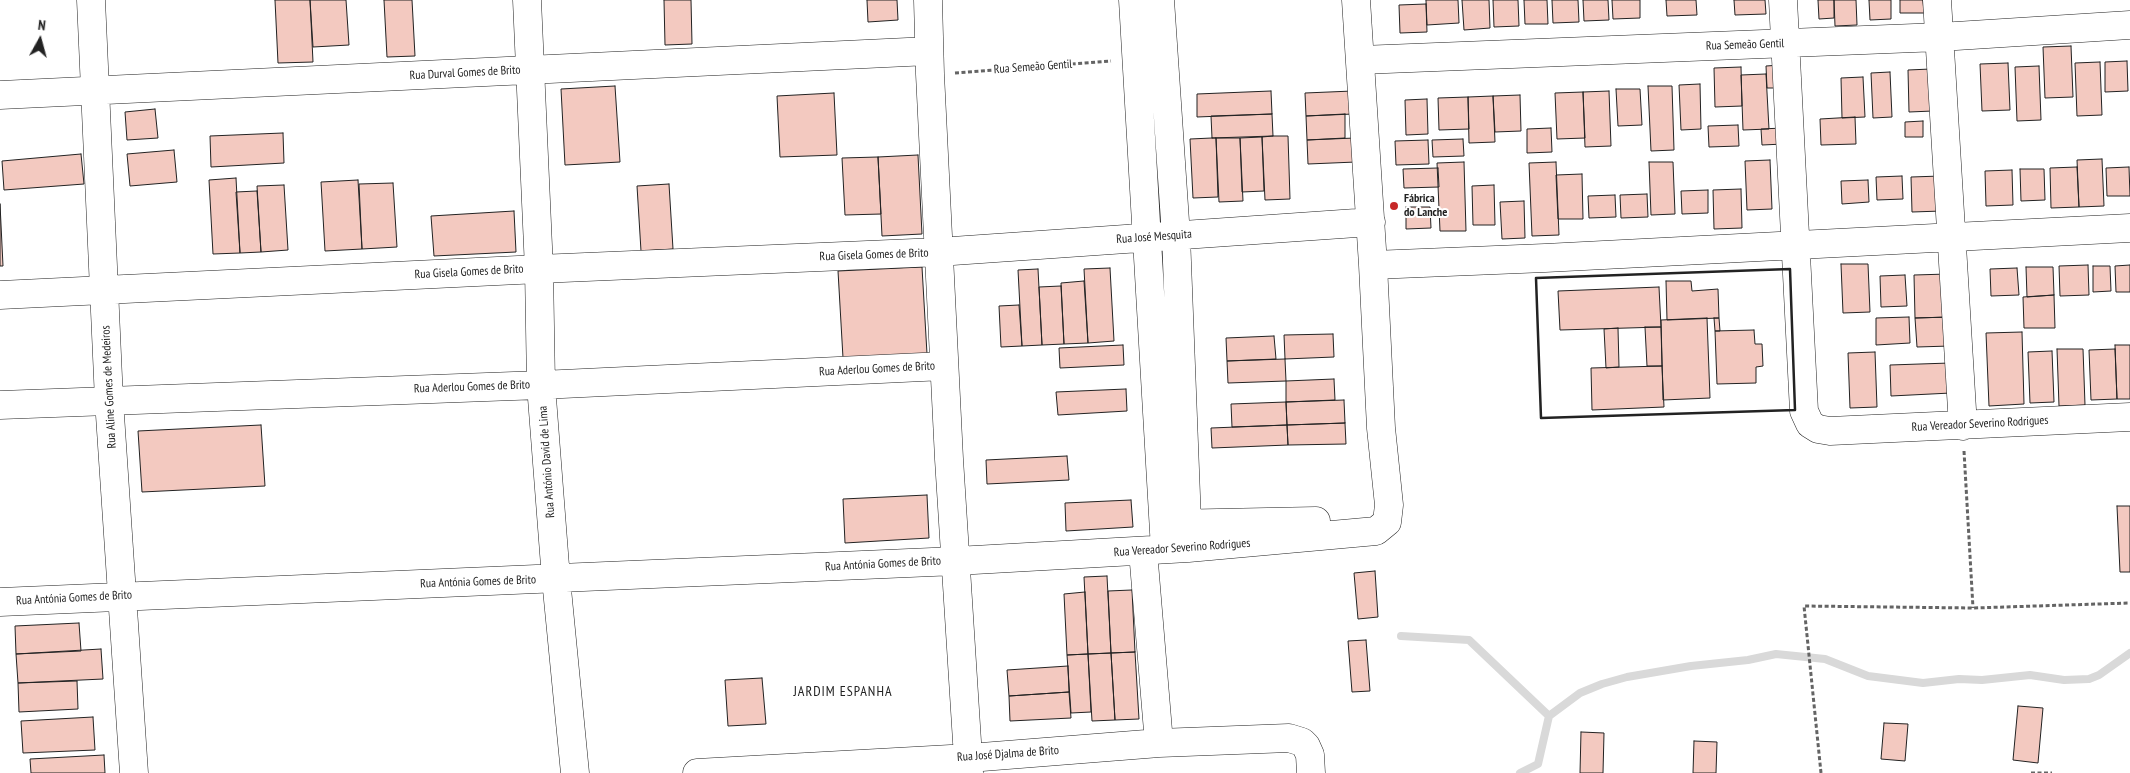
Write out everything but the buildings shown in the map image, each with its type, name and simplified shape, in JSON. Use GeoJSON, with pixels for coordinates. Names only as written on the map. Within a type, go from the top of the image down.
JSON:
{"type":"FeatureCollection","features":[{"type":"Feature","properties":{"kind":"street","name":"Rua Aline Gomes de Medeiros"},"geometry":{"type":"LineString","coordinates":[[91,0],[109,400],[134,773]]}},
{"type":"Feature","properties":{"kind":"street","name":"Rua António David de Lima"},"geometry":{"type":"LineString","coordinates":[[527,0],[539,269],[541,384],[556,579],[575,773]]}},
{"type":"Feature","properties":{"kind":"street"},"geometry":{"type":"LineString","coordinates":[[928,0],[929,63],[944,366],[969,765]]}},
{"type":"Feature","properties":{"kind":"street"},"geometry":{"type":"LineString","coordinates":[[1133,0],[1146,238],[1169,539]]}},
{"type":"Feature","properties":{"kind":"street"},"geometry":{"type":"LineString","coordinates":[[1159,743],[1169,539],[1176,236],[1160,0]]}},
{"type":"Feature","properties":{"kind":"street","name":"Rua Vereador Severino Rodrigues"},"geometry":{"type":"LineString","coordinates":[[956,561],[1169,539],[1369,534],[1382,528],[1387,522],[1389,505],[1381,428],[1371,222],[1356,0]]}},
{"type":"Feature","properties":{"kind":"street"},"geometry":{"type":"LineString","coordinates":[[1783,0],[1795,246]]}},
{"type":"Feature","properties":{"kind":"street"},"geometry":{"type":"LineString","coordinates":[[1937,0],[1963,426]]}},
{"type":"Feature","properties":{"kind":"street","name":"Rua Semeão Gentil"},"geometry":{"type":"LineString","coordinates":[[1361,60],[1940,37],[2130,25]]}},
{"type":"Feature","properties":{"kind":"street","name":"Rua Durval Gomes de Brito"},"geometry":{"type":"LineString","coordinates":[[0,95],[529,70],[929,63]]}},
{"type":"Feature","properties":{"kind":"street","name":"Rua José Mesquita"},"geometry":{"type":"LineString","coordinates":[[938,252],[1371,222]]}},
{"type":"Feature","properties":{"kind":"street"},"geometry":{"type":"LineString","coordinates":[[1373,265],[1795,246],[1952,236],[2130,228]]}},
{"type":"Feature","properties":{"kind":"street","name":"Rua Vereador Severino Rodrigues"},"geometry":{"type":"LineString","coordinates":[[1795,246],[1804,411],[1810,424],[1818,429],[1830,431],[1963,426],[2130,417]]}},
{"type":"Feature","properties":{"kind":"street","name":"Rua Gisela Gomes de Brito"},"geometry":{"type":"LineString","coordinates":[[0,295],[938,252]]}},
{"type":"Feature","properties":{"kind":"street","name":"Rua Aderlou Gomes de Brito"},"geometry":{"type":"LineString","coordinates":[[0,405],[944,366]]}},
{"type":"Feature","properties":{"kind":"street","name":"Rua Antónia Gomes de Brito"},"geometry":{"type":"LineString","coordinates":[[0,602],[956,561]]}},
{"type":"Feature","properties":{"kind":"street","name":"Rua José Djalma de Brito"},"geometry":{"type":"LineString","coordinates":[[697,773],[969,765],[1159,743],[1289,738],[1302,742],[1310,764]]}},
{"type":"Feature","properties":{"kind":"path","name":"Rua Semeão Gentil"},"geometry":{"type":"LineString","coordinates":[[929,63],[1137,59]]}},
{"type":"Feature","properties":{"kind":"path"},"geometry":{"type":"LineString","coordinates":[[1963,426],[1973,608]]}},
{"type":"Feature","properties":{"kind":"path"},"geometry":{"type":"LineString","coordinates":[[1821,773],[1804,606],[1973,608],[2130,603]]}},
{"type":"Feature","properties":{"kind":"path"},"geometry":{"type":"LineString","coordinates":[[2031,773],[2052,773]]}},
{"type":"Feature","properties":{"kind":"waterway"},"geometry":{"type":"LineString","coordinates":[[1401,636],[1469,640],[1549,716],[1538,764],[1520,773]]}},
{"type":"Feature","properties":{"kind":"waterway"},"geometry":{"type":"LineString","coordinates":[[1549,716],[1580,693],[1627,677],[1691,666],[1748,660],[1776,654],[1825,659],[1868,676],[1923,683],[2030,675],[2064,680],[2089,679],[2099,675],[2130,653]]}},
{"type":"Feature","properties":{"kind":"wall"},"geometry":{"type":"LineString","coordinates":[[1790,269],[1795,410],[1541,418],[1536,278],[1790,269]]}},
{"type":"Feature","properties":{"kind":"place","name":"Fábrica do Lanche"},"geometry":{"type":"Point","coordinates":[1394,206]}},
{"type":"Feature","properties":{"kind":"district","name":"JARDIM ESPANHA"},"geometry":{"type":"Point","coordinates":[843,692]}}]}
